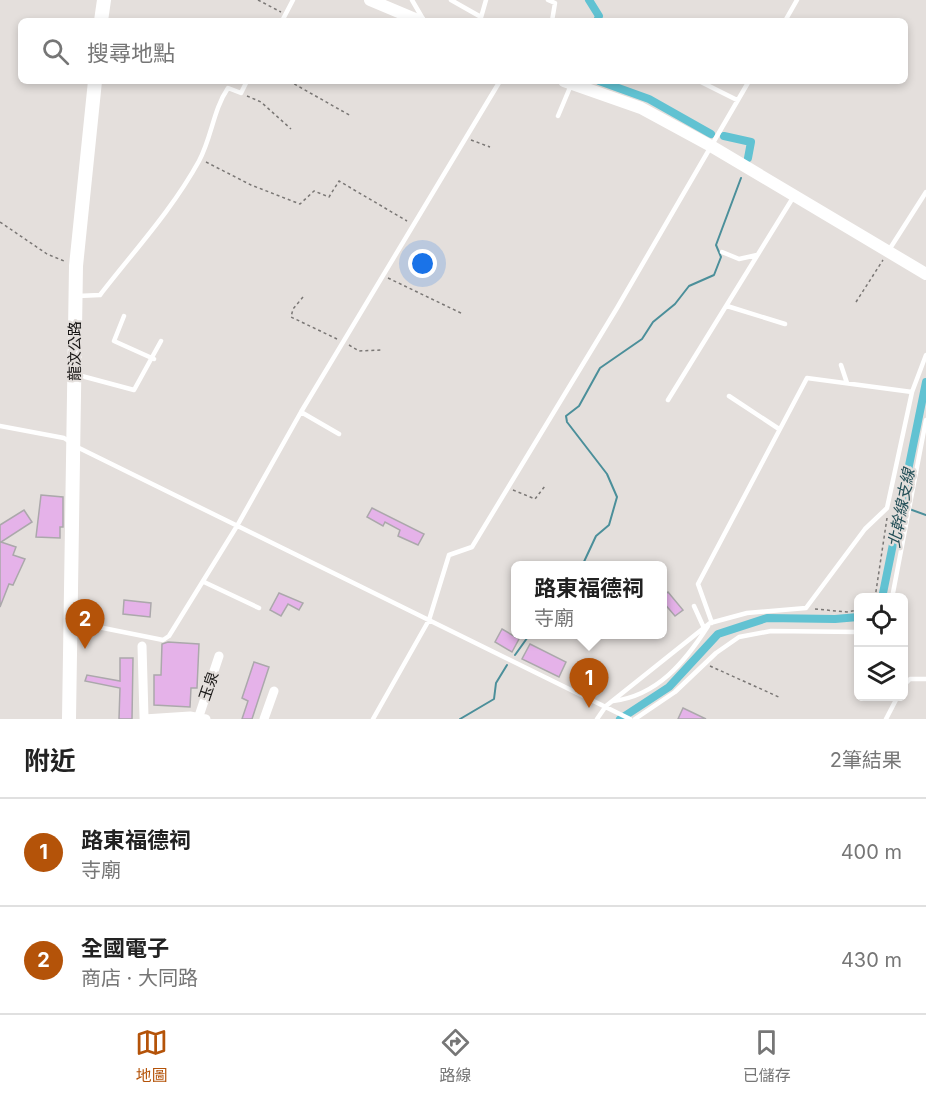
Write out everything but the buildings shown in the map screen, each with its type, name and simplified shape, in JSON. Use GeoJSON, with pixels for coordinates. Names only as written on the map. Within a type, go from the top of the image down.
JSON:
{"type":"FeatureCollection","features":[{"type":"Feature","properties":{"kind":"main road"},"geometry":{"type":"LineString","coordinates":[[101,18],[104,0]]}},
{"type":"Feature","properties":{"kind":"main road"},"geometry":{"type":"LineString","coordinates":[[370,0],[415,18]]}},
{"type":"Feature","properties":{"kind":"main road","name":"龍汶公路"},"geometry":{"type":"LineString","coordinates":[[69,719],[76,266],[95,84]]}},
{"type":"Feature","properties":{"kind":"main road"},"geometry":{"type":"LineString","coordinates":[[574,84],[641,108],[711,146],[926,274]]}},
{"type":"Feature","properties":{"kind":"street"},"geometry":{"type":"LineString","coordinates":[[142,646],[144,718]]}},
{"type":"Feature","properties":{"kind":"street","name":"玉泉"},"geometry":{"type":"LineString","coordinates":[[144,718],[202,718],[219,656]]}},
{"type":"Feature","properties":{"kind":"street"},"geometry":{"type":"LineString","coordinates":[[264,719],[273,691]]}},
{"type":"Feature","properties":{"kind":"lane"},"geometry":{"type":"LineString","coordinates":[[284,18],[294,0]]}},
{"type":"Feature","properties":{"kind":"lane"},"geometry":{"type":"LineString","coordinates":[[412,0],[421,18]]}},
{"type":"Feature","properties":{"kind":"lane"},"geometry":{"type":"LineString","coordinates":[[451,0],[478,18]]}},
{"type":"Feature","properties":{"kind":"lane"},"geometry":{"type":"LineString","coordinates":[[480,18],[486,0]]}},
{"type":"Feature","properties":{"kind":"lane"},"geometry":{"type":"LineString","coordinates":[[548,0],[555,3],[552,18]]}},
{"type":"Feature","properties":{"kind":"lane"},"geometry":{"type":"LineString","coordinates":[[786,18],[797,0]]}},
{"type":"Feature","properties":{"kind":"lane"},"geometry":{"type":"LineString","coordinates":[[75,297],[100,295],[170,208],[200,159],[219,101],[228,88],[241,93],[246,84]]}},
{"type":"Feature","properties":{"kind":"lane"},"geometry":{"type":"LineString","coordinates":[[70,622],[163,640],[169,636],[204,582],[301,412],[498,84]]}},
{"type":"Feature","properties":{"kind":"lane"},"geometry":{"type":"LineString","coordinates":[[558,116],[567,84]]}},
{"type":"Feature","properties":{"kind":"lane"},"geometry":{"type":"LineString","coordinates":[[705,84],[737,100]]}},
{"type":"Feature","properties":{"kind":"lane"},"geometry":{"type":"LineString","coordinates":[[373,719],[429,620],[449,555],[472,547],[747,84]]}},
{"type":"Feature","properties":{"kind":"lane"},"geometry":{"type":"LineString","coordinates":[[889,250],[926,192]]}},
{"type":"Feature","properties":{"kind":"lane"},"geometry":{"type":"LineString","coordinates":[[668,400],[795,195]]}},
{"type":"Feature","properties":{"kind":"lane"},"geometry":{"type":"LineString","coordinates":[[722,252],[739,259],[757,255]]}},
{"type":"Feature","properties":{"kind":"lane"},"geometry":{"type":"LineString","coordinates":[[727,306],[785,324]]}},
{"type":"Feature","properties":{"kind":"lane"},"geometry":{"type":"LineString","coordinates":[[124,316],[114,341],[154,359]]}},
{"type":"Feature","properties":{"kind":"lane"},"geometry":{"type":"LineString","coordinates":[[75,374],[134,390],[154,359],[161,341]]}},
{"type":"Feature","properties":{"kind":"lane"},"geometry":{"type":"LineString","coordinates":[[597,719],[606,706],[711,623],[747,613],[806,608],[865,529],[887,508],[912,392],[926,355]]}},
{"type":"Feature","properties":{"kind":"lane"},"geometry":{"type":"LineString","coordinates":[[841,365],[847,383]]}},
{"type":"Feature","properties":{"kind":"lane"},"geometry":{"type":"LineString","coordinates":[[711,623],[698,584],[807,378],[912,392]]}},
{"type":"Feature","properties":{"kind":"lane"},"geometry":{"type":"LineString","coordinates":[[729,396],[779,429]]}},
{"type":"Feature","properties":{"kind":"lane"},"geometry":{"type":"LineString","coordinates":[[301,412],[339,434]]}},
{"type":"Feature","properties":{"kind":"lane"},"geometry":{"type":"LineString","coordinates":[[893,593],[926,420]]}},
{"type":"Feature","properties":{"kind":"lane"},"geometry":{"type":"LineString","coordinates":[[0,426],[64,438],[75,446],[631,719],[675,692],[704,664],[739,637],[771,631],[854,632]]}},
{"type":"Feature","properties":{"kind":"lane"},"geometry":{"type":"LineString","coordinates":[[204,582],[259,608]]}},
{"type":"Feature","properties":{"kind":"lane"},"geometry":{"type":"LineString","coordinates":[[694,606],[704,628]]}},
{"type":"Feature","properties":{"kind":"lane"},"geometry":{"type":"LineString","coordinates":[[613,701],[631,699],[663,681],[688,658],[711,623]]}},
{"type":"Feature","properties":{"kind":"lane"},"geometry":{"type":"LineString","coordinates":[[908,681],[926,679]]}},
{"type":"Feature","properties":{"kind":"lane"},"geometry":{"type":"LineString","coordinates":[[886,719],[895,701]]}},
{"type":"Feature","properties":{"kind":"path"},"geometry":{"type":"LineString","coordinates":[[258,0],[285,15]]}},
{"type":"Feature","properties":{"kind":"path"},"geometry":{"type":"LineString","coordinates":[[294,84],[351,116]]}},
{"type":"Feature","properties":{"kind":"path"},"geometry":{"type":"LineString","coordinates":[[241,93],[261,102],[291,129]]}},
{"type":"Feature","properties":{"kind":"path"},"geometry":{"type":"LineString","coordinates":[[466,137],[490,147]]}},
{"type":"Feature","properties":{"kind":"path"},"geometry":{"type":"LineString","coordinates":[[200,159],[251,185],[300,204],[314,191],[328,197],[339,181],[413,225]]}},
{"type":"Feature","properties":{"kind":"path"},"geometry":{"type":"LineString","coordinates":[[0,222],[47,254],[76,266]]}},
{"type":"Feature","properties":{"kind":"path"},"geometry":{"type":"LineString","coordinates":[[856,302],[889,250]]}},
{"type":"Feature","properties":{"kind":"path"},"geometry":{"type":"LineString","coordinates":[[383,276],[463,314]]}},
{"type":"Feature","properties":{"kind":"path"},"geometry":{"type":"LineString","coordinates":[[303,297],[293,309],[291,317],[359,351],[381,350]]}},
{"type":"Feature","properties":{"kind":"path"},"geometry":{"type":"LineString","coordinates":[[508,488],[534,499],[545,486]]}},
{"type":"Feature","properties":{"kind":"path"},"geometry":{"type":"LineString","coordinates":[[876,593],[888,524],[887,508]]}},
{"type":"Feature","properties":{"kind":"path"},"geometry":{"type":"LineString","coordinates":[[806,608],[854,611]]}},
{"type":"Feature","properties":{"kind":"path"},"geometry":{"type":"LineString","coordinates":[[704,664],[780,698]]}},
{"type":"Feature","properties":{"kind":"waterway"},"geometry":{"type":"LineString","coordinates":[[589,0],[598,18]]}},
{"type":"Feature","properties":{"kind":"waterway"},"geometry":{"type":"LineString","coordinates":[[607,84],[649,99],[711,134]]}},
{"type":"Feature","properties":{"kind":"waterway"},"geometry":{"type":"LineString","coordinates":[[724,136],[751,142],[748,158]]}},
{"type":"Feature","properties":{"kind":"waterway"},"geometry":{"type":"LineString","coordinates":[[584,561],[596,536],[609,525],[617,497],[607,474],[567,422],[566,416],[579,406],[600,368],[642,339],[653,322],[675,304],[689,286],[714,275],[721,257],[716,245],[741,178]]}},
{"type":"Feature","properties":{"kind":"waterway","name":"北幹線支線"},"geometry":{"type":"LineString","coordinates":[[883,593],[926,382]]}},
{"type":"Feature","properties":{"kind":"waterway"},"geometry":{"type":"LineString","coordinates":[[901,506],[926,515]]}},
{"type":"Feature","properties":{"kind":"waterway","name":"北幹線支線"},"geometry":{"type":"LineString","coordinates":[[620,719],[669,687],[718,634],[767,618],[854,617]]}},
{"type":"Feature","properties":{"kind":"waterway"},"geometry":{"type":"LineString","coordinates":[[515,655],[526,639]]}},
{"type":"Feature","properties":{"kind":"waterway"},"geometry":{"type":"LineString","coordinates":[[460,719],[494,699],[496,683],[507,665]]}},
{"type":"Feature","properties":{"kind":"place","name":"全國電子"},"geometry":{"type":"Point","coordinates":[85,649]}},
{"type":"Feature","properties":{"kind":"place","name":"路東福德祠"},"geometry":{"type":"Point","coordinates":[589,708]}}]}
